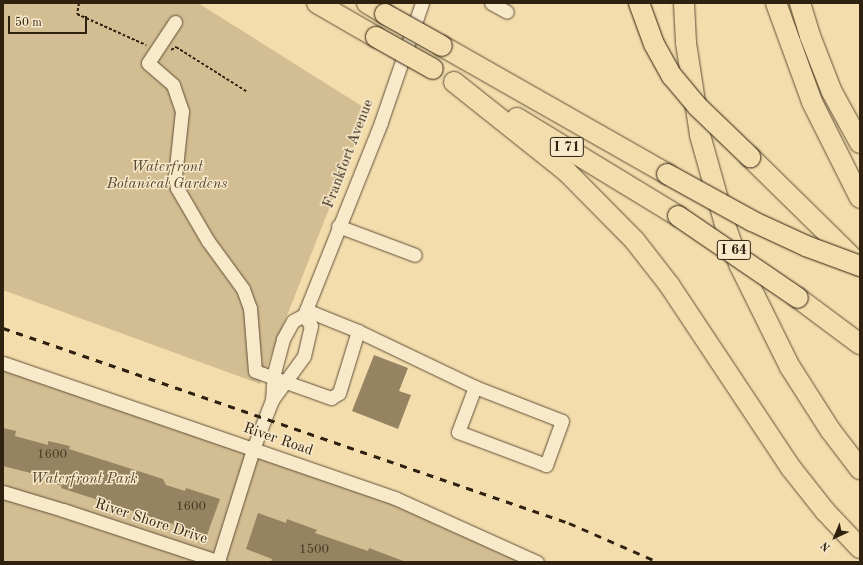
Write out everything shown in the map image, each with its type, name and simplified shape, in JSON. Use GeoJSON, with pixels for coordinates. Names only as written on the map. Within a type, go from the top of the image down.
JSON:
{"type":"FeatureCollection","features":[{"type":"Feature","properties":{"kind":"highway","name":"I 71"},"geometry":{"type":"LineString","coordinates":[[317,3],[593,163],[678,216],[798,298],[860,344]]}},
{"type":"Feature","properties":{"kind":"highway","name":"I 71"},"geometry":{"type":"LineString","coordinates":[[367,3],[752,221],[806,246],[860,265]]}},
{"type":"Feature","properties":{"kind":"highway"},"geometry":{"type":"LineString","coordinates":[[639,3],[654,44],[672,76],[697,106],[860,265]]}},
{"type":"Feature","properties":{"kind":"highway","name":"I 64"},"geometry":{"type":"LineString","coordinates":[[684,3],[687,50],[700,135],[710,174],[737,257],[754,299],[790,367],[831,432],[860,469]]}},
{"type":"Feature","properties":{"kind":"highway"},"geometry":{"type":"LineString","coordinates":[[776,3],[812,102],[832,146],[860,198]]}},
{"type":"Feature","properties":{"kind":"highway"},"geometry":{"type":"LineString","coordinates":[[800,3],[810,36],[832,92],[860,143]]}},
{"type":"Feature","properties":{"kind":"highway"},"geometry":{"type":"LineString","coordinates":[[809,3],[843,95],[845,114]]}},
{"type":"Feature","properties":{"kind":"highway"},"geometry":{"type":"LineString","coordinates":[[454,82],[567,172],[635,241],[670,286],[791,468],[825,511],[860,548]]}},
{"type":"Feature","properties":{"kind":"street","name":"Frankfort Avenue"},"geometry":{"type":"LineString","coordinates":[[305,312],[338,226],[381,122],[422,3]]}},
{"type":"Feature","properties":{"kind":"street"},"geometry":{"type":"LineString","coordinates":[[491,3],[507,12]]}},
{"type":"Feature","properties":{"kind":"street"},"geometry":{"type":"LineString","coordinates":[[175,22],[148,63],[173,85],[182,111],[175,176],[177,188],[208,241],[243,289],[250,308],[255,371],[331,398],[338,393],[358,331]]}},
{"type":"Feature","properties":{"kind":"street"},"geometry":{"type":"LineString","coordinates":[[338,226],[415,255]]}},
{"type":"Feature","properties":{"kind":"street"},"geometry":{"type":"LineString","coordinates":[[219,562],[253,449],[272,400],[273,377],[289,327],[293,321],[305,312]]}},
{"type":"Feature","properties":{"kind":"street"},"geometry":{"type":"LineString","coordinates":[[305,312],[358,331],[475,387],[562,421],[546,465],[458,432],[475,387]]}},
{"type":"Feature","properties":{"kind":"street"},"geometry":{"type":"LineString","coordinates":[[272,400],[288,382],[304,356],[311,336],[311,326],[305,312]]}},
{"type":"Feature","properties":{"kind":"street","name":"River Road"},"geometry":{"type":"LineString","coordinates":[[3,363],[395,498],[537,562]]}},
{"type":"Feature","properties":{"kind":"street","name":"River Shore Drive"},"geometry":{"type":"LineString","coordinates":[[3,492],[63,510],[219,562]]}},
{"type":"Feature","properties":{"kind":"green space","name":"Waterfront Botanical Gardens"},"geometry":{"type":"Polygon","coordinates":[[[3,3],[198,3],[368,110],[260,384],[3,290],[3,3]]]}},
{"type":"Feature","properties":{"kind":"green space","name":"Waterfront Park"},"geometry":{"type":"Polygon","coordinates":[[[3,370],[395,498],[537,562],[3,562],[3,370]]]}},
{"type":"Feature","properties":{"kind":"building"},"geometry":{"type":"Polygon","coordinates":[[[374,355],[408,368],[399,391],[411,395],[398,429],[352,411],[374,355]]]}},
{"type":"Feature","properties":{"kind":"building"},"geometry":{"type":"Polygon","coordinates":[[[3,428],[16,431],[15,436],[48,445],[48,441],[70,446],[69,449],[163,479],[166,485],[185,491],[186,488],[220,499],[207,535],[61,488],[62,486],[57,484],[58,480],[3,466],[3,428]]]}},
{"type":"Feature","properties":{"kind":"building"},"geometry":{"type":"Polygon","coordinates":[[[258,513],[286,523],[287,519],[317,530],[315,533],[368,551],[369,548],[406,562],[271,562],[272,559],[246,549],[258,513]]]}},
{"type":"Feature","properties":{"kind":"railway"},"geometry":{"type":"LineString","coordinates":[[3,328],[569,523],[658,562]]}}]}
